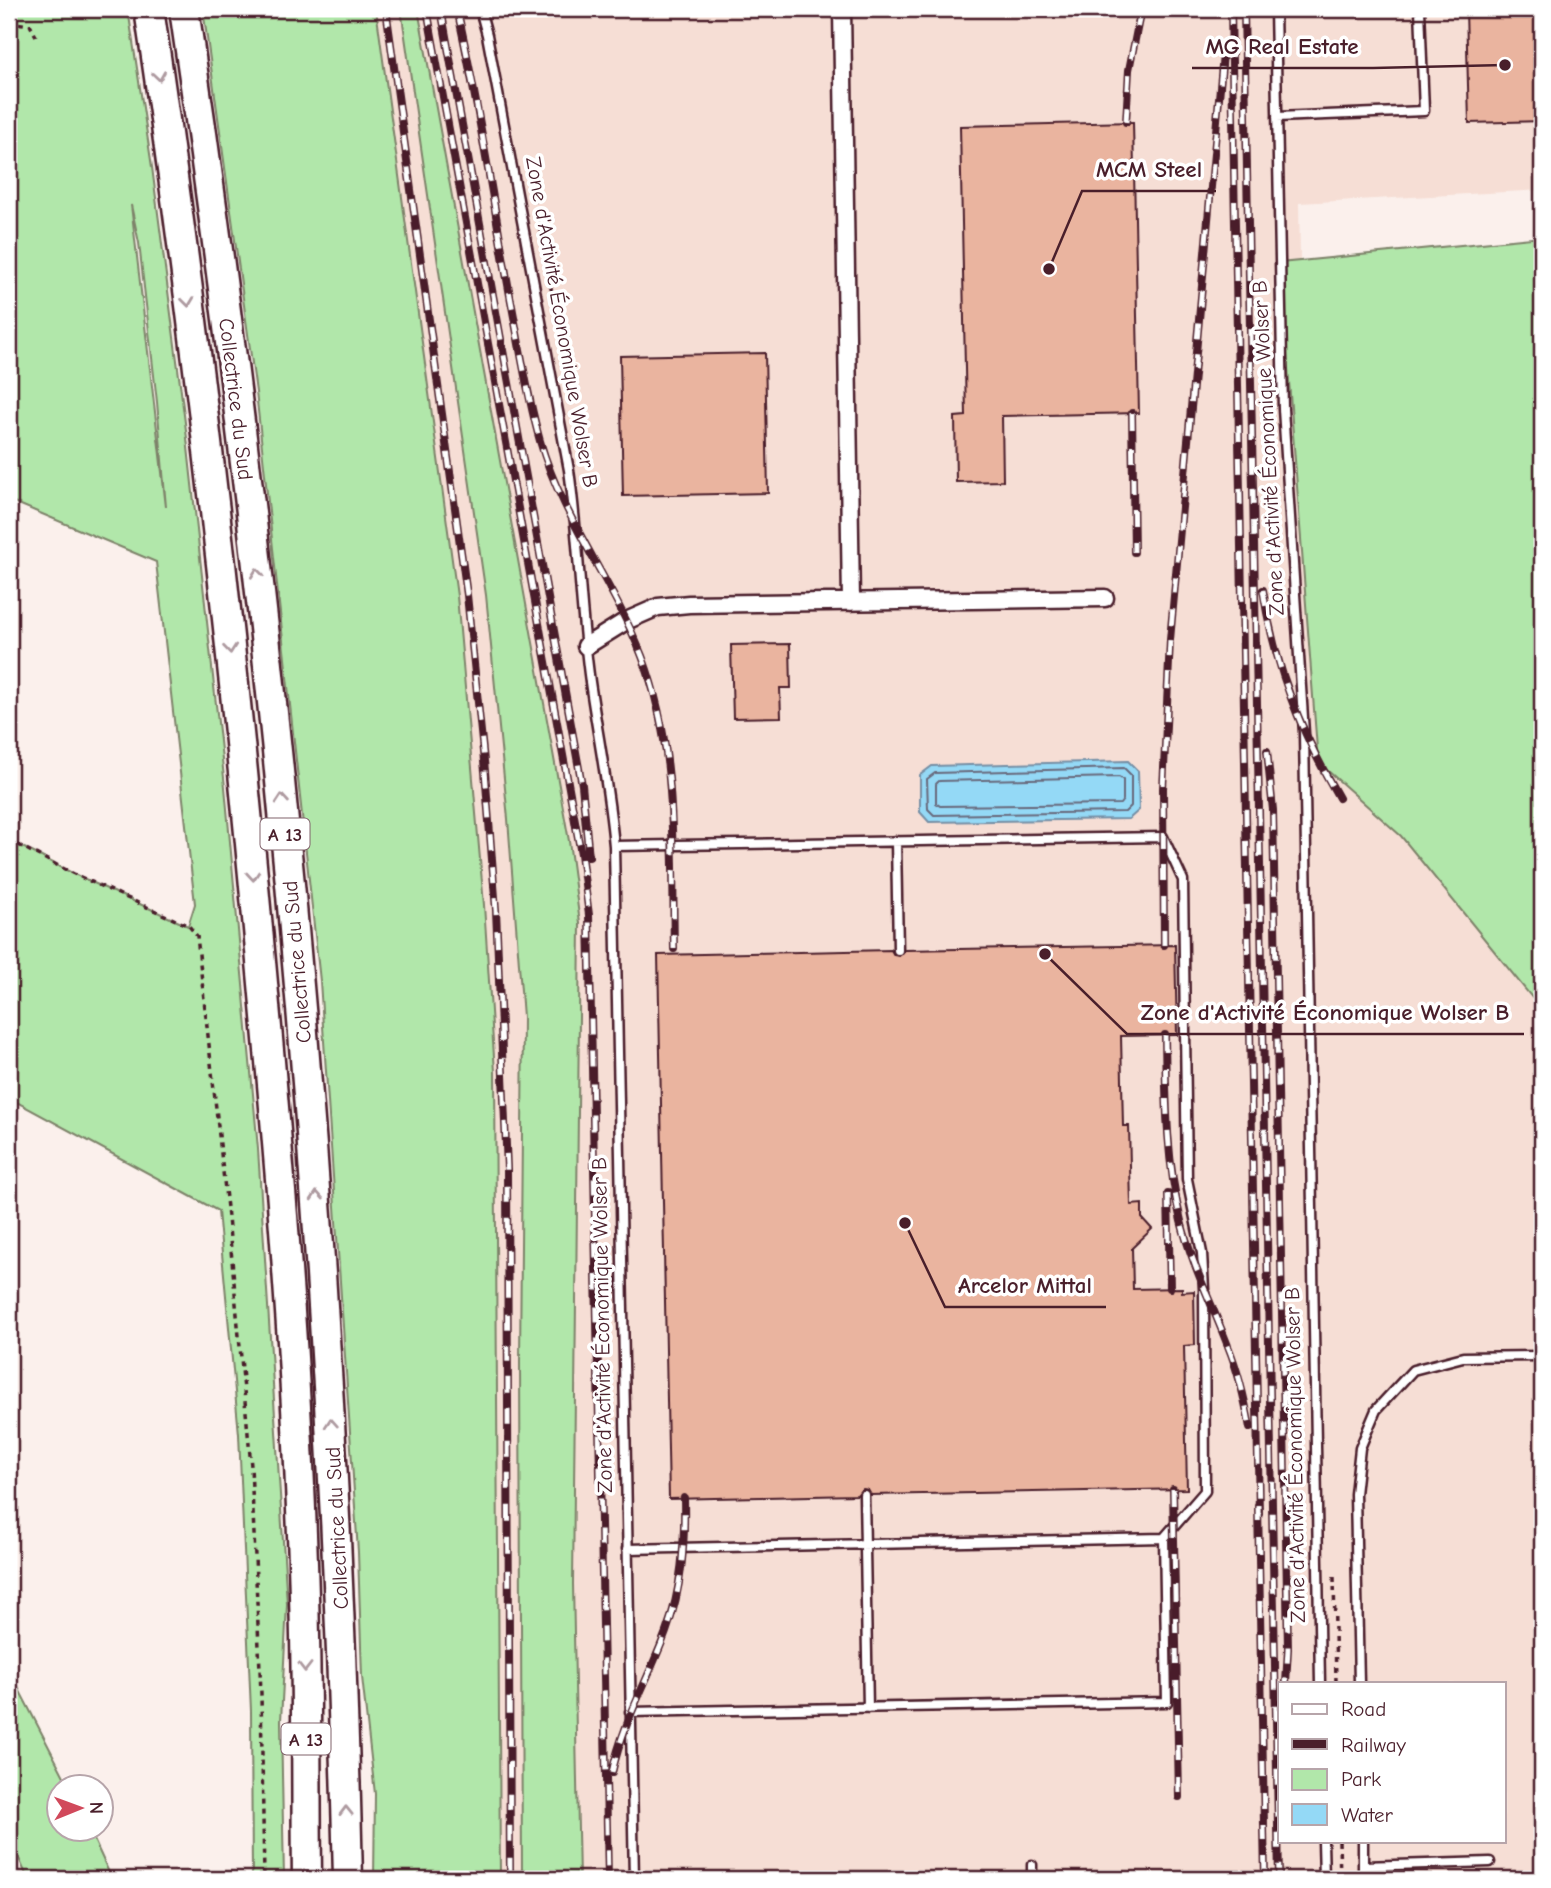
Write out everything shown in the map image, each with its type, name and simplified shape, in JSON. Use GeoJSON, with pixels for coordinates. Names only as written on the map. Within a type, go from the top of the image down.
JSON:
{"type":"FeatureCollection","features":[{"type":"Feature","properties":{"kind":"highway","name":"Collectrice du Sud"},"geometry":{"type":"LineString","coordinates":[[149,9],[209,464],[245,786],[278,1146],[298,1444],[305,1599],[307,1879]]}},
{"type":"Feature","properties":{"kind":"highway","name":"Collectrice du Sud"},"geometry":{"type":"LineString","coordinates":[[184,9],[239,420],[272,711],[314,1148],[343,1663],[348,1879]]}},
{"type":"Feature","properties":{"kind":"street"},"geometry":{"type":"LineString","coordinates":[[842,9],[851,602]]}},
{"type":"Feature","properties":{"kind":"street"},"geometry":{"type":"LineString","coordinates":[[586,646],[626,621],[658,607],[701,604],[1105,598]]}},
{"type":"Feature","properties":{"kind":"lane","name":"Zone d'Activité Économique Wolser B"},"geometry":{"type":"LineString","coordinates":[[480,9],[569,470],[577,528],[586,646],[614,846],[634,1879]]}},
{"type":"Feature","properties":{"kind":"lane","name":"Zone d'Activité Économique Wolser B"},"geometry":{"type":"LineString","coordinates":[[1275,9],[1283,409],[1304,733],[1320,1682]]}},
{"type":"Feature","properties":{"kind":"lane"},"geometry":{"type":"LineString","coordinates":[[1277,117],[1424,111],[1420,9]]}},
{"type":"Feature","properties":{"kind":"lane"},"geometry":{"type":"LineString","coordinates":[[614,846],[1163,837],[1183,880],[1187,1179],[1202,1253],[1204,1289],[1205,1491],[1164,1538],[1167,1702],[630,1712]]}},
{"type":"Feature","properties":{"kind":"lane"},"geometry":{"type":"LineString","coordinates":[[896,841],[898,950]]}},
{"type":"Feature","properties":{"kind":"lane"},"geometry":{"type":"LineString","coordinates":[[1359,1682],[1355,1494],[1360,1448],[1376,1410],[1413,1370],[1463,1357],[1542,1356]]}},
{"type":"Feature","properties":{"kind":"lane"},"geometry":{"type":"LineString","coordinates":[[864,1495],[868,1708]]}},
{"type":"Feature","properties":{"kind":"lane"},"geometry":{"type":"LineString","coordinates":[[628,1549],[1164,1538]]}},
{"type":"Feature","properties":{"kind":"lane"},"geometry":{"type":"LineString","coordinates":[[1323,1842],[1324,1879]]}},
{"type":"Feature","properties":{"kind":"lane"},"geometry":{"type":"LineString","coordinates":[[1363,1842],[1363,1879]]}},
{"type":"Feature","properties":{"kind":"lane"},"geometry":{"type":"LineString","coordinates":[[1363,1866],[1490,1862]]}},
{"type":"Feature","properties":{"kind":"lane"},"geometry":{"type":"LineString","coordinates":[[1032,1865],[1032,1879]]}},
{"type":"Feature","properties":{"kind":"path"},"geometry":{"type":"LineString","coordinates":[[9,22],[30,25],[36,36]]}},
{"type":"Feature","properties":{"kind":"path"},"geometry":{"type":"LineString","coordinates":[[9,840],[74,874],[188,926],[198,936],[251,1466],[261,1693],[264,1879]]}},
{"type":"Feature","properties":{"kind":"path"},"geometry":{"type":"LineString","coordinates":[[1339,1842],[1340,1879]]}},
{"type":"Feature","properties":{"kind":"shaded area"},"geometry":{"type":"Polygon","coordinates":[[[376,9],[401,9],[486,595],[508,819],[523,1017],[520,1362],[522,1879],[500,1879],[495,1362],[484,905],[457,596],[376,9]]]}},
{"type":"Feature","properties":{"kind":"shaded area"},"geometry":{"type":"Polygon","coordinates":[[[418,9],[1542,9],[1542,190],[1299,203],[1305,500],[1401,836],[1438,882],[1542,984],[1542,1879],[579,1879],[573,1584],[580,923],[569,841],[418,9]]]}},
{"type":"Feature","properties":{"kind":"green space"},"geometry":{"type":"Polygon","coordinates":[[[9,9],[128,9],[152,167],[187,438],[225,787],[258,1149],[287,1604],[281,1721],[284,1879],[252,1879],[251,1711],[239,1434],[218,1211],[9,1098],[9,840],[74,874],[188,926],[195,904],[156,562],[9,500],[9,9]],[[131,205],[166,507],[157,402],[139,243],[131,205]]]}},
{"type":"Feature","properties":{"kind":"green space"},"geometry":{"type":"Polygon","coordinates":[[[203,9],[376,9],[457,596],[484,905],[495,1072],[500,1879],[374,1879],[375,1794],[362,1677],[358,1552],[320,981],[256,392],[203,9]]]}},
{"type":"Feature","properties":{"kind":"green space"},"geometry":{"type":"Polygon","coordinates":[[[401,9],[418,9],[569,841],[580,923],[573,1584],[579,1879],[522,1879],[520,1362],[523,1017],[508,819],[486,595],[401,9]]]}},
{"type":"Feature","properties":{"kind":"green space"},"geometry":{"type":"Polygon","coordinates":[[[1542,237],[1542,1010],[1401,836],[1318,762],[1280,263],[1542,237]]]}},
{"type":"Feature","properties":{"kind":"green space"},"geometry":{"type":"Polygon","coordinates":[[[9,1670],[62,1772],[46,1772],[46,1842],[95,1842],[112,1879],[28,1879],[9,1836],[9,1670]]]}},
{"type":"Feature","properties":{"kind":"water"},"geometry":{"type":"Polygon","coordinates":[[[1128,761],[1138,771],[1139,810],[1129,819],[929,822],[920,812],[920,775],[932,766],[1128,761]]]}},
{"type":"Feature","properties":{"kind":"building"},"geometry":{"type":"Polygon","coordinates":[[[1466,9],[1542,9],[1542,121],[1469,123],[1466,9]]]}},
{"type":"Feature","properties":{"kind":"building"},"geometry":{"type":"Polygon","coordinates":[[[1133,122],[1139,413],[1002,416],[1003,481],[956,482],[955,417],[966,416],[960,126],[1133,122]]]}},
{"type":"Feature","properties":{"kind":"building"},"geometry":{"type":"Polygon","coordinates":[[[765,353],[768,493],[623,496],[620,356],[765,353]]]}},
{"type":"Feature","properties":{"kind":"building"},"geometry":{"type":"Polygon","coordinates":[[[790,644],[791,688],[780,688],[781,717],[733,718],[731,645],[790,644]]]}},
{"type":"Feature","properties":{"kind":"building"},"geometry":{"type":"Polygon","coordinates":[[[1175,945],[1177,1035],[1121,1036],[1123,1126],[1129,1126],[1131,1205],[1142,1204],[1142,1218],[1152,1229],[1132,1248],[1133,1289],[1182,1288],[1182,1292],[1194,1291],[1195,1345],[1184,1346],[1187,1489],[871,1495],[868,1490],[863,1489],[857,1495],[669,1499],[658,955],[891,950],[894,955],[899,956],[905,950],[1175,945]]]}},
{"type":"Feature","properties":{"kind":"railway"},"geometry":{"type":"LineString","coordinates":[[386,9],[467,595],[496,910],[507,1169],[510,1879]]}},
{"type":"Feature","properties":{"kind":"railway"},"geometry":{"type":"LineString","coordinates":[[427,9],[581,854],[589,915],[608,1879]]}},
{"type":"Feature","properties":{"kind":"railway"},"geometry":{"type":"LineString","coordinates":[[441,9],[582,785],[589,857]]}},
{"type":"Feature","properties":{"kind":"railway"},"geometry":{"type":"LineString","coordinates":[[457,9],[524,371],[540,441],[561,497],[630,629],[654,692],[662,728],[671,801],[674,949]]}},
{"type":"Feature","properties":{"kind":"railway"},"geometry":{"type":"LineString","coordinates":[[1126,122],[1129,70],[1141,9]]}},
{"type":"Feature","properties":{"kind":"railway"},"geometry":{"type":"LineString","coordinates":[[1231,9],[1259,1514]]}},
{"type":"Feature","properties":{"kind":"railway"},"geometry":{"type":"LineString","coordinates":[[1244,9],[1278,1826]]}},
{"type":"Feature","properties":{"kind":"railway"},"geometry":{"type":"LineString","coordinates":[[1164,945],[1163,789],[1170,640],[1223,54]]}},
{"type":"Feature","properties":{"kind":"railway"},"geometry":{"type":"LineString","coordinates":[[1132,413],[1134,552]]}},
{"type":"Feature","properties":{"kind":"railway"},"geometry":{"type":"LineString","coordinates":[[1263,590],[1274,646],[1291,698],[1312,748],[1339,798]]}},
{"type":"Feature","properties":{"kind":"railway"},"geometry":{"type":"LineString","coordinates":[[1267,751],[1273,810],[1288,1649],[1286,1682]]}},
{"type":"Feature","properties":{"kind":"railway"},"geometry":{"type":"LineString","coordinates":[[1165,1035],[1168,1129],[1176,1198],[1191,1253],[1235,1366],[1250,1428]]}},
{"type":"Feature","properties":{"kind":"railway"},"geometry":{"type":"LineString","coordinates":[[1168,1194],[1170,1288]]}},
{"type":"Feature","properties":{"kind":"railway"},"geometry":{"type":"LineString","coordinates":[[1173,1489],[1179,1797]]}},
{"type":"Feature","properties":{"kind":"railway"},"geometry":{"type":"LineString","coordinates":[[612,1773],[629,1719],[666,1632],[676,1599],[683,1549],[684,1498]]}},
{"type":"Feature","properties":{"kind":"railway"},"geometry":{"type":"LineString","coordinates":[[1258,1505],[1265,1879]]}},
{"type":"Feature","properties":{"kind":"railway"},"geometry":{"type":"LineString","coordinates":[[1278,1842],[1279,1879]]}},
{"type":"Feature","properties":{"kind":"place","name":"MG Real Estate"},"geometry":{"type":"Point","coordinates":[1505,65]}},
{"type":"Feature","properties":{"kind":"place","name":"MCM Steel"},"geometry":{"type":"Point","coordinates":[1049,269]}},
{"type":"Feature","properties":{"kind":"place","name":"Zone d'Activité Économique Wolser B"},"geometry":{"type":"Point","coordinates":[1045,954]}},
{"type":"Feature","properties":{"kind":"place","name":"Arcelor Mittal"},"geometry":{"type":"Point","coordinates":[905,1223]}}]}
